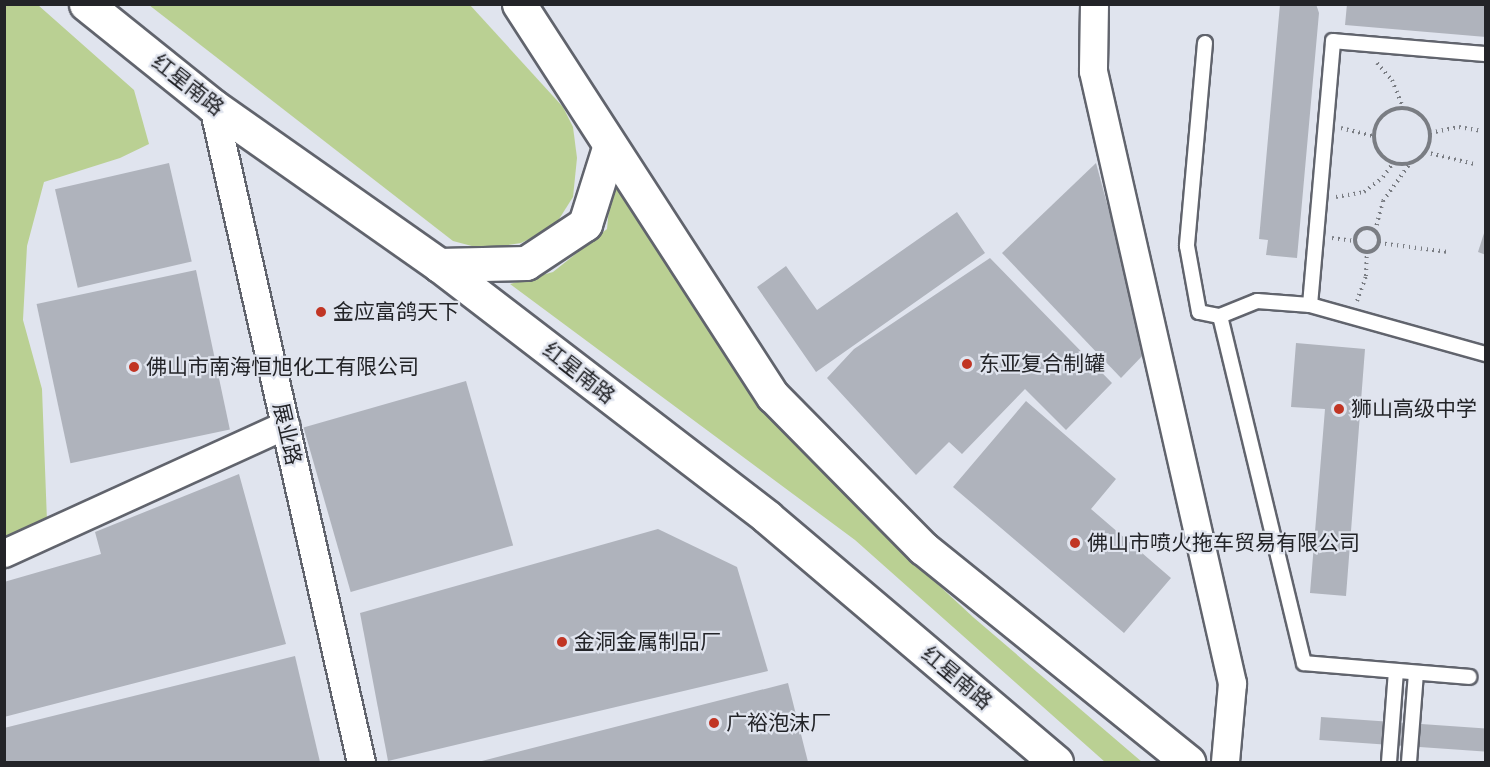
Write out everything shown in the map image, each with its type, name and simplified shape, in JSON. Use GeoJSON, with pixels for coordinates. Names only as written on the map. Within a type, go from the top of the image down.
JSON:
{"type":"FeatureCollection","features":[{"type":"Feature","properties":{"kind":"main road","name":"红星南路"},"geometry":{"type":"LineString","coordinates":[[86,4],[213,106],[439,265],[768,518],[1056,762]]}},
{"type":"Feature","properties":{"kind":"main road"},"geometry":{"type":"LineString","coordinates":[[519,4],[609,148],[773,396],[923,548],[1188,762]]}},
{"type":"Feature","properties":{"kind":"main road"},"geometry":{"type":"LineString","coordinates":[[439,265],[526,262],[585,224],[609,148]]}},
{"type":"Feature","properties":{"kind":"street"},"geometry":{"type":"LineString","coordinates":[[1094,4],[1093,71],[1232,683],[1225,762]]}},
{"type":"Feature","properties":{"kind":"street","name":"展业路"},"geometry":{"type":"LineString","coordinates":[[213,106],[361,762]]}},
{"type":"Feature","properties":{"kind":"street"},"geometry":{"type":"LineString","coordinates":[[4,553],[285,425]]}},
{"type":"Feature","properties":{"kind":"lane"},"geometry":{"type":"LineString","coordinates":[[1310,305],[1333,41],[1485,54]]}},
{"type":"Feature","properties":{"kind":"lane"},"geometry":{"type":"LineString","coordinates":[[1205,43],[1187,246],[1199,312],[1220,316],[1257,301],[1310,305],[1485,354]]}},
{"type":"Feature","properties":{"kind":"lane"},"geometry":{"type":"LineString","coordinates":[[1220,316],[1304,663],[1469,677]]}},
{"type":"Feature","properties":{"kind":"lane"},"geometry":{"type":"LineString","coordinates":[[1389,762],[1396,671]]}},
{"type":"Feature","properties":{"kind":"lane"},"geometry":{"type":"LineString","coordinates":[[1409,762],[1416,673]]}},
{"type":"Feature","properties":{"kind":"path"},"geometry":{"type":"LineString","coordinates":[[1379,45],[1377,65],[1392,80],[1403,107],[1424,118],[1430,133],[1425,152],[1411,162],[1383,201],[1375,231],[1379,243]]}},
{"type":"Feature","properties":{"kind":"path"},"geometry":{"type":"LineString","coordinates":[[1403,107],[1382,116],[1374,136],[1379,152],[1394,162],[1411,162]]}},
{"type":"Feature","properties":{"kind":"path"},"geometry":{"type":"LineString","coordinates":[[1326,125],[1374,136]]}},
{"type":"Feature","properties":{"kind":"path"},"geometry":{"type":"LineString","coordinates":[[1430,133],[1459,127],[1482,131]]}},
{"type":"Feature","properties":{"kind":"path"},"geometry":{"type":"LineString","coordinates":[[1425,152],[1474,164]]}},
{"type":"Feature","properties":{"kind":"path"},"geometry":{"type":"LineString","coordinates":[[1320,197],[1350,196],[1364,192],[1383,177],[1394,162]]}},
{"type":"Feature","properties":{"kind":"path"},"geometry":{"type":"LineString","coordinates":[[1367,252],[1356,247],[1355,235],[1364,228],[1375,231]]}},
{"type":"Feature","properties":{"kind":"path"},"geometry":{"type":"LineString","coordinates":[[1367,252],[1379,243],[1448,252]]}},
{"type":"Feature","properties":{"kind":"path"},"geometry":{"type":"LineString","coordinates":[[1355,304],[1366,276],[1367,252]]}},
{"type":"Feature","properties":{"kind":"green space"},"geometry":{"type":"Polygon","coordinates":[[[5,5],[38,5],[134,90],[149,144],[120,158],[44,182],[27,246],[23,320],[42,389],[47,521],[5,537],[5,5]]]}},
{"type":"Feature","properties":{"kind":"green space"},"geometry":{"type":"Polygon","coordinates":[[[149,5],[470,5],[563,107],[573,127],[577,158],[573,197],[554,227],[521,243],[483,249],[453,241],[149,5]]]}},
{"type":"Feature","properties":{"kind":"green space"},"geometry":{"type":"Polygon","coordinates":[[[612,175],[698,314],[752,390],[864,516],[973,617],[1142,762],[1105,762],[855,540],[510,284],[553,272],[607,229],[612,175]]]}},
{"type":"Feature","properties":{"kind":"building"},"geometry":{"type":"Polygon","coordinates":[[[1280,4],[1316,4],[1319,13],[1297,258],[1266,255],[1268,240],[1259,239],[1280,4]]]}},
{"type":"Feature","properties":{"kind":"building"},"geometry":{"type":"Polygon","coordinates":[[[1347,4],[1486,4],[1486,37],[1345,25],[1347,4]]]}},
{"type":"Feature","properties":{"kind":"building"},"geometry":{"type":"Polygon","coordinates":[[[169,163],[192,261],[78,288],[55,189],[169,163]]]}},
{"type":"Feature","properties":{"kind":"building"},"geometry":{"type":"Polygon","coordinates":[[[1096,163],[1147,351],[1121,378],[1002,253],[1096,163]]]}},
{"type":"Feature","properties":{"kind":"building"},"geometry":{"type":"Polygon","coordinates":[[[957,212],[985,253],[816,372],[757,287],[786,266],[817,310],[957,212]]]}},
{"type":"Feature","properties":{"kind":"building"},"geometry":{"type":"Polygon","coordinates":[[[1486,230],[1486,255],[1478,252],[1486,230]]]}},
{"type":"Feature","properties":{"kind":"building","name":"东亚复合制罐"},"geometry":{"type":"Polygon","coordinates":[[[990,258],[1112,383],[1066,430],[1025,389],[962,454],[949,442],[916,475],[827,378],[854,349],[990,258]]]}},
{"type":"Feature","properties":{"kind":"building","name":"佛山市南海恒旭化工有限公司"},"geometry":{"type":"Polygon","coordinates":[[[196,270],[230,429],[70,463],[37,304],[196,270]]]}},
{"type":"Feature","properties":{"kind":"building"},"geometry":{"type":"Polygon","coordinates":[[[1296,343],[1365,349],[1346,596],[1310,593],[1325,409],[1291,407],[1296,343]]]}},
{"type":"Feature","properties":{"kind":"building"},"geometry":{"type":"Polygon","coordinates":[[[466,381],[513,545],[351,592],[304,428],[466,381]]]}},
{"type":"Feature","properties":{"kind":"building","name":"佛山市喷火拖车贸易有限公司"},"geometry":{"type":"Polygon","coordinates":[[[1026,401],[1116,479],[1091,509],[1171,578],[1124,633],[953,487],[1026,401]]]}},
{"type":"Feature","properties":{"kind":"building"},"geometry":{"type":"Polygon","coordinates":[[[239,474],[286,644],[4,717],[4,582],[101,554],[95,532],[239,474]]]}},
{"type":"Feature","properties":{"kind":"building","name":"金洞金属制品厂"},"geometry":{"type":"Polygon","coordinates":[[[658,529],[737,567],[768,671],[388,761],[360,613],[658,529]]]}},
{"type":"Feature","properties":{"kind":"building"},"geometry":{"type":"Polygon","coordinates":[[[295,656],[320,762],[4,762],[4,728],[295,656]]]}},
{"type":"Feature","properties":{"kind":"building","name":"广裕泡沫厂"},"geometry":{"type":"Polygon","coordinates":[[[788,683],[808,762],[478,762],[788,683]]]}},
{"type":"Feature","properties":{"kind":"building"},"geometry":{"type":"Polygon","coordinates":[[[1321,717],[1486,729],[1484,751],[1319,740],[1321,717]]]}},
{"type":"Feature","properties":{"kind":"place","name":"金应富鸽天下"},"geometry":{"type":"Point","coordinates":[321,312]}},
{"type":"Feature","properties":{"kind":"place","name":"东亚复合制罐"},"geometry":{"type":"Point","coordinates":[967,364]}},
{"type":"Feature","properties":{"kind":"place","name":"佛山市南海恒旭化工有限公司"},"geometry":{"type":"Point","coordinates":[134,367]}},
{"type":"Feature","properties":{"kind":"place","name":"狮山高级中学"},"geometry":{"type":"Point","coordinates":[1339,409]}},
{"type":"Feature","properties":{"kind":"place","name":"佛山市喷火拖车贸易有限公司"},"geometry":{"type":"Point","coordinates":[1075,543]}},
{"type":"Feature","properties":{"kind":"place","name":"金洞金属制品厂"},"geometry":{"type":"Point","coordinates":[562,642]}},
{"type":"Feature","properties":{"kind":"place","name":"广裕泡沫厂"},"geometry":{"type":"Point","coordinates":[714,723]}}]}
